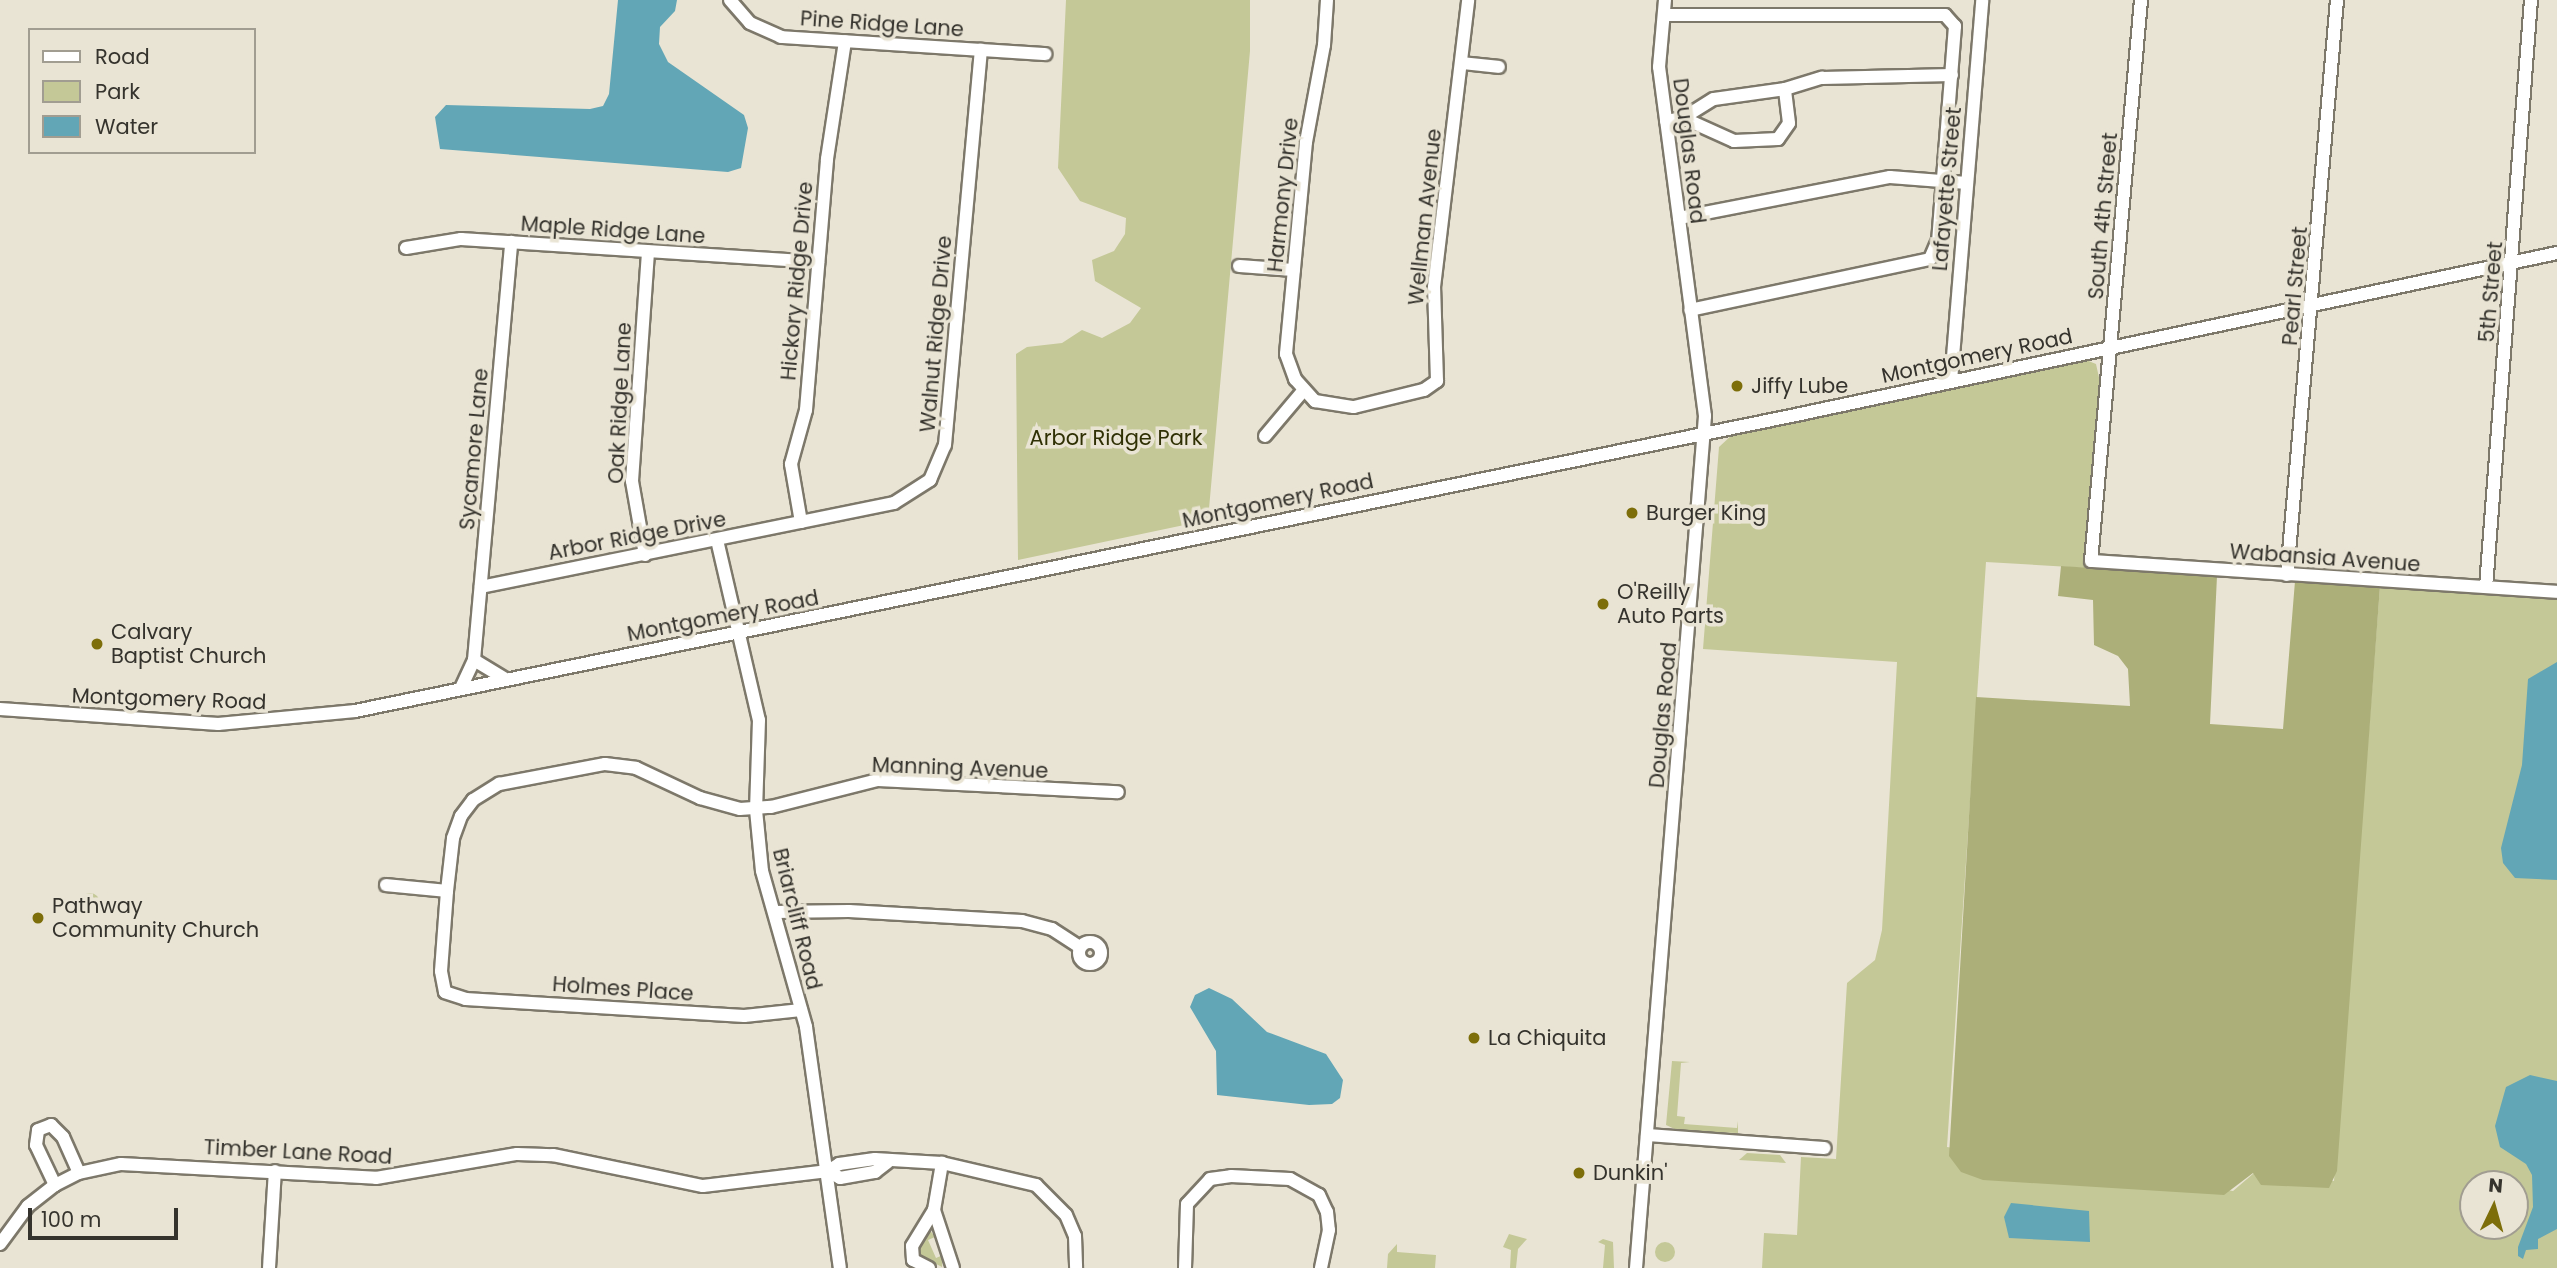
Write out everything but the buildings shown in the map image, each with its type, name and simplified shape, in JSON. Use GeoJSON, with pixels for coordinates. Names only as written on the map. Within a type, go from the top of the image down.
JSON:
{"type":"FeatureCollection","features":[{"type":"Feature","properties":{"kind":"street","name":"Pine Ridge Lane"},"geometry":{"type":"LineString","coordinates":[[730,0],[750,23],[768,33],[845,41],[1045,54]]}},
{"type":"Feature","properties":{"kind":"street","name":"Harmony Drive"},"geometry":{"type":"LineString","coordinates":[[1303,391],[1288,367],[1286,354],[1306,142],[1324,45],[1327,0]]}},
{"type":"Feature","properties":{"kind":"street","name":"Wellman Avenue"},"geometry":{"type":"LineString","coordinates":[[1303,391],[1330,405],[1354,407],[1424,390],[1437,381],[1434,287],[1468,0]]}},
{"type":"Feature","properties":{"kind":"street","name":"Douglas Road"},"geometry":{"type":"LineString","coordinates":[[1636,1268],[1704,431],[1659,67],[1665,0]]}},
{"type":"Feature","properties":{"kind":"street","name":"Lafayette Street"},"geometry":{"type":"LineString","coordinates":[[1951,381],[1982,0]]}},
{"type":"Feature","properties":{"kind":"street","name":"South 4th Street"},"geometry":{"type":"LineString","coordinates":[[2091,561],[2141,0]]}},
{"type":"Feature","properties":{"kind":"street","name":"Pearl Street"},"geometry":{"type":"LineString","coordinates":[[2287,575],[2313,305],[2337,0]]}},
{"type":"Feature","properties":{"kind":"street","name":"5th Street"},"geometry":{"type":"LineString","coordinates":[[2486,587],[2531,0]]}},
{"type":"Feature","properties":{"kind":"street"},"geometry":{"type":"LineString","coordinates":[[1664,15],[1945,15],[1955,26],[1938,240],[1930,259],[1690,310]]}},
{"type":"Feature","properties":{"kind":"street","name":"Hickory Ridge Drive"},"geometry":{"type":"LineString","coordinates":[[801,522],[791,464],[806,410],[827,159],[845,41]]}},
{"type":"Feature","properties":{"kind":"street","name":"Walnut Ridge Drive"},"geometry":{"type":"LineString","coordinates":[[801,522],[902,500],[930,481],[942,459],[981,50]]}},
{"type":"Feature","properties":{"kind":"street"},"geometry":{"type":"LineString","coordinates":[[1462,62],[1499,67]]}},
{"type":"Feature","properties":{"kind":"street"},"geometry":{"type":"LineString","coordinates":[[1666,121],[1683,118],[1714,99],[1784,89],[1834,76],[1952,75]]}},
{"type":"Feature","properties":{"kind":"street"},"geometry":{"type":"LineString","coordinates":[[1683,118],[1734,141],[1778,139],[1789,123],[1784,89]]}},
{"type":"Feature","properties":{"kind":"street"},"geometry":{"type":"LineString","coordinates":[[1679,218],[1874,179],[1967,183]]}},
{"type":"Feature","properties":{"kind":"street","name":"Maple Ridge Lane"},"geometry":{"type":"LineString","coordinates":[[406,248],[451,239],[818,262]]}},
{"type":"Feature","properties":{"kind":"street","name":"Sycamore Lane"},"geometry":{"type":"LineString","coordinates":[[461,688],[474,660],[511,242]]}},
{"type":"Feature","properties":{"kind":"street","name":"Oak Ridge Lane"},"geometry":{"type":"LineString","coordinates":[[645,555],[632,481],[648,252]]}},
{"type":"Feature","properties":{"kind":"street","name":"Montgomery Road"},"geometry":{"type":"LineString","coordinates":[[0,709],[260,723],[355,711],[2557,253]]}},
{"type":"Feature","properties":{"kind":"street"},"geometry":{"type":"LineString","coordinates":[[1239,266],[1294,270]]}},
{"type":"Feature","properties":{"kind":"street"},"geometry":{"type":"LineString","coordinates":[[1265,436],[1303,391]]}},
{"type":"Feature","properties":{"kind":"street","name":"Arbor Ridge Drive"},"geometry":{"type":"LineString","coordinates":[[481,587],[801,522]]}},
{"type":"Feature","properties":{"kind":"street","name":"Briarcliff Road"},"geometry":{"type":"LineString","coordinates":[[717,540],[759,720],[756,810],[762,871],[800,1010],[828,1171],[840,1268]]}},
{"type":"Feature","properties":{"kind":"street","name":"Wabansia Avenue"},"geometry":{"type":"LineString","coordinates":[[2091,561],[2557,592]]}},
{"type":"Feature","properties":{"kind":"street"},"geometry":{"type":"LineString","coordinates":[[474,660],[506,679]]}},
{"type":"Feature","properties":{"kind":"street","name":"Manning Avenue"},"geometry":{"type":"LineString","coordinates":[[445,992],[441,971],[453,838],[467,807],[491,788],[526,776],[620,764],[716,803],[756,810],[878,780],[1118,792]]}},
{"type":"Feature","properties":{"kind":"street"},"geometry":{"type":"LineString","coordinates":[[386,886],[447,891]]}},
{"type":"Feature","properties":{"kind":"street"},"geometry":{"type":"LineString","coordinates":[[774,912],[849,911],[1022,921],[1052,929],[1080,947]]}},
{"type":"Feature","properties":{"kind":"street","name":"Holmes Place"},"geometry":{"type":"LineString","coordinates":[[445,992],[466,999],[744,1016],[800,1010]]}},
{"type":"Feature","properties":{"kind":"street"},"geometry":{"type":"LineString","coordinates":[[55,1185],[36,1145],[38,1130],[51,1125],[63,1137],[79,1173]]}},
{"type":"Feature","properties":{"kind":"street"},"geometry":{"type":"LineString","coordinates":[[1647,1135],[1825,1148]]}},
{"type":"Feature","properties":{"kind":"street","name":"Timber Lane Road"},"geometry":{"type":"LineString","coordinates":[[0,1244],[28,1206],[55,1185],[79,1173],[136,1163],[376,1178],[517,1154],[589,1160],[670,1182],[703,1186],[828,1171],[839,1164],[875,1159],[888,1162],[942,1163],[1036,1185],[1066,1215],[1075,1236],[1076,1268]]}},
{"type":"Feature","properties":{"kind":"street"},"geometry":{"type":"LineString","coordinates":[[929,1268],[911,1255],[934,1210],[942,1163]]}},
{"type":"Feature","properties":{"kind":"street"},"geometry":{"type":"LineString","coordinates":[[269,1268],[275,1171]]}},
{"type":"Feature","properties":{"kind":"street"},"geometry":{"type":"LineString","coordinates":[[1185,1268],[1187,1204],[1210,1179],[1231,1175],[1290,1179],[1319,1195],[1327,1212],[1329,1230],[1321,1268]]}},
{"type":"Feature","properties":{"kind":"street"},"geometry":{"type":"LineString","coordinates":[[934,1210],[953,1268]]}},
{"type":"Feature","properties":{"kind":"green space","name":"Arbor Ridge Park"},"geometry":{"type":"Polygon","coordinates":[[[1066,0],[1250,0],[1250,51],[1208,520],[1018,560],[1016,354],[1027,347],[1062,343],[1082,330],[1102,338],[1130,323],[1141,308],[1095,281],[1092,260],[1114,251],[1125,234],[1126,218],[1080,201],[1058,168],[1066,0]]]}},
{"type":"Feature","properties":{"kind":"green space"},"geometry":{"type":"Polygon","coordinates":[[[2081,358],[2096,364],[2100,382],[2087,568],[1986,562],[1947,1147],[2233,1191],[2254,1173],[2334,1181],[2380,586],[2557,597],[2557,1268],[1762,1268],[1764,1233],[1797,1235],[1801,1157],[1836,1159],[1847,983],[1875,960],[1882,930],[1897,662],[1703,649],[1719,447],[1733,434],[2081,358]]]}},
{"type":"Feature","properties":{"kind":"green space"},"geometry":{"type":"Polygon","coordinates":[[[2061,566],[2217,576],[2210,724],[2283,729],[2295,581],[2380,586],[2337,1171],[2329,1188],[2261,1185],[2253,1173],[2224,1195],[1983,1180],[1961,1172],[1949,1156],[1976,697],[2130,706],[2128,669],[2118,656],[2094,645],[2093,600],[2058,596],[2061,566]]]}},
{"type":"Feature","properties":{"kind":"green space"},"geometry":{"type":"Polygon","coordinates":[[[90,893],[97,896],[100,903],[97,910],[90,913],[83,910],[80,903],[83,896],[90,893]]]}},
{"type":"Feature","properties":{"kind":"green space"},"geometry":{"type":"Polygon","coordinates":[[[1672,1061],[1690,1062],[1681,1063],[1677,1116],[1685,1117],[1684,1124],[1737,1128],[1738,1121],[1738,1133],[1679,1131],[1666,1125],[1672,1061]]]}},
{"type":"Feature","properties":{"kind":"green space"},"geometry":{"type":"Polygon","coordinates":[[[1747,1153],[1780,1155],[1786,1163],[1739,1160],[1747,1153]]]}},
{"type":"Feature","properties":{"kind":"green space"},"geometry":{"type":"Polygon","coordinates":[[[929,1229],[935,1237],[928,1240],[936,1258],[943,1255],[942,1267],[919,1255],[918,1242],[929,1229]]]}},
{"type":"Feature","properties":{"kind":"green space"},"geometry":{"type":"Polygon","coordinates":[[[1509,1234],[1527,1239],[1518,1249],[1516,1268],[1510,1268],[1511,1250],[1503,1247],[1509,1234]]]}},
{"type":"Feature","properties":{"kind":"green space"},"geometry":{"type":"Polygon","coordinates":[[[1603,1239],[1613,1242],[1614,1268],[1603,1268],[1605,1245],[1598,1242],[1603,1239]]]}},
{"type":"Feature","properties":{"kind":"green space"},"geometry":{"type":"Polygon","coordinates":[[[1665,1242],[1672,1245],[1675,1252],[1672,1259],[1665,1262],[1658,1259],[1655,1252],[1658,1245],[1665,1242]]]}},
{"type":"Feature","properties":{"kind":"green space"},"geometry":{"type":"Polygon","coordinates":[[[1397,1244],[1397,1252],[1436,1255],[1435,1268],[1387,1268],[1388,1254],[1397,1244]]]}},
{"type":"Feature","properties":{"kind":"water"},"geometry":{"type":"Polygon","coordinates":[[[618,0],[677,0],[675,11],[660,27],[659,44],[668,62],[744,115],[748,128],[741,168],[728,172],[440,149],[435,117],[446,105],[590,109],[603,106],[609,94],[618,0]]]}},
{"type":"Feature","properties":{"kind":"water"},"geometry":{"type":"Polygon","coordinates":[[[2557,662],[2557,880],[2515,878],[2503,863],[2501,848],[2522,765],[2528,679],[2557,662]]]}},
{"type":"Feature","properties":{"kind":"water"},"geometry":{"type":"Polygon","coordinates":[[[1209,988],[1232,999],[1267,1032],[1326,1054],[1343,1080],[1340,1098],[1332,1104],[1309,1105],[1217,1095],[1216,1051],[1190,1007],[1195,995],[1209,988]]]}},
{"type":"Feature","properties":{"kind":"water"},"geometry":{"type":"Polygon","coordinates":[[[2530,1075],[2557,1081],[2557,1229],[2538,1239],[2538,1249],[2526,1250],[2523,1259],[2518,1256],[2518,1247],[2521,1240],[2529,1240],[2529,1218],[2533,1207],[2532,1175],[2526,1164],[2500,1147],[2495,1126],[2506,1087],[2530,1075]]]}},
{"type":"Feature","properties":{"kind":"water"},"geometry":{"type":"Polygon","coordinates":[[[2011,1203],[2089,1211],[2090,1242],[2009,1238],[2004,1217],[2011,1203]]]}},
{"type":"Feature","properties":{"kind":"place","name":"Jiffy Lube"},"geometry":{"type":"Point","coordinates":[1737,386]}},
{"type":"Feature","properties":{"kind":"place","name":"Burger King"},"geometry":{"type":"Point","coordinates":[1632,513]}},
{"type":"Feature","properties":{"kind":"place","name":"O'Reilly Auto Parts"},"geometry":{"type":"Point","coordinates":[1603,604]}},
{"type":"Feature","properties":{"kind":"place","name":"Calvary Baptist Church"},"geometry":{"type":"Point","coordinates":[97,644]}},
{"type":"Feature","properties":{"kind":"place","name":"Pathway Community Church"},"geometry":{"type":"Point","coordinates":[38,918]}},
{"type":"Feature","properties":{"kind":"place","name":"La Chiquita"},"geometry":{"type":"Point","coordinates":[1474,1038]}},
{"type":"Feature","properties":{"kind":"place","name":"Dunkin'"},"geometry":{"type":"Point","coordinates":[1579,1173]}}]}
